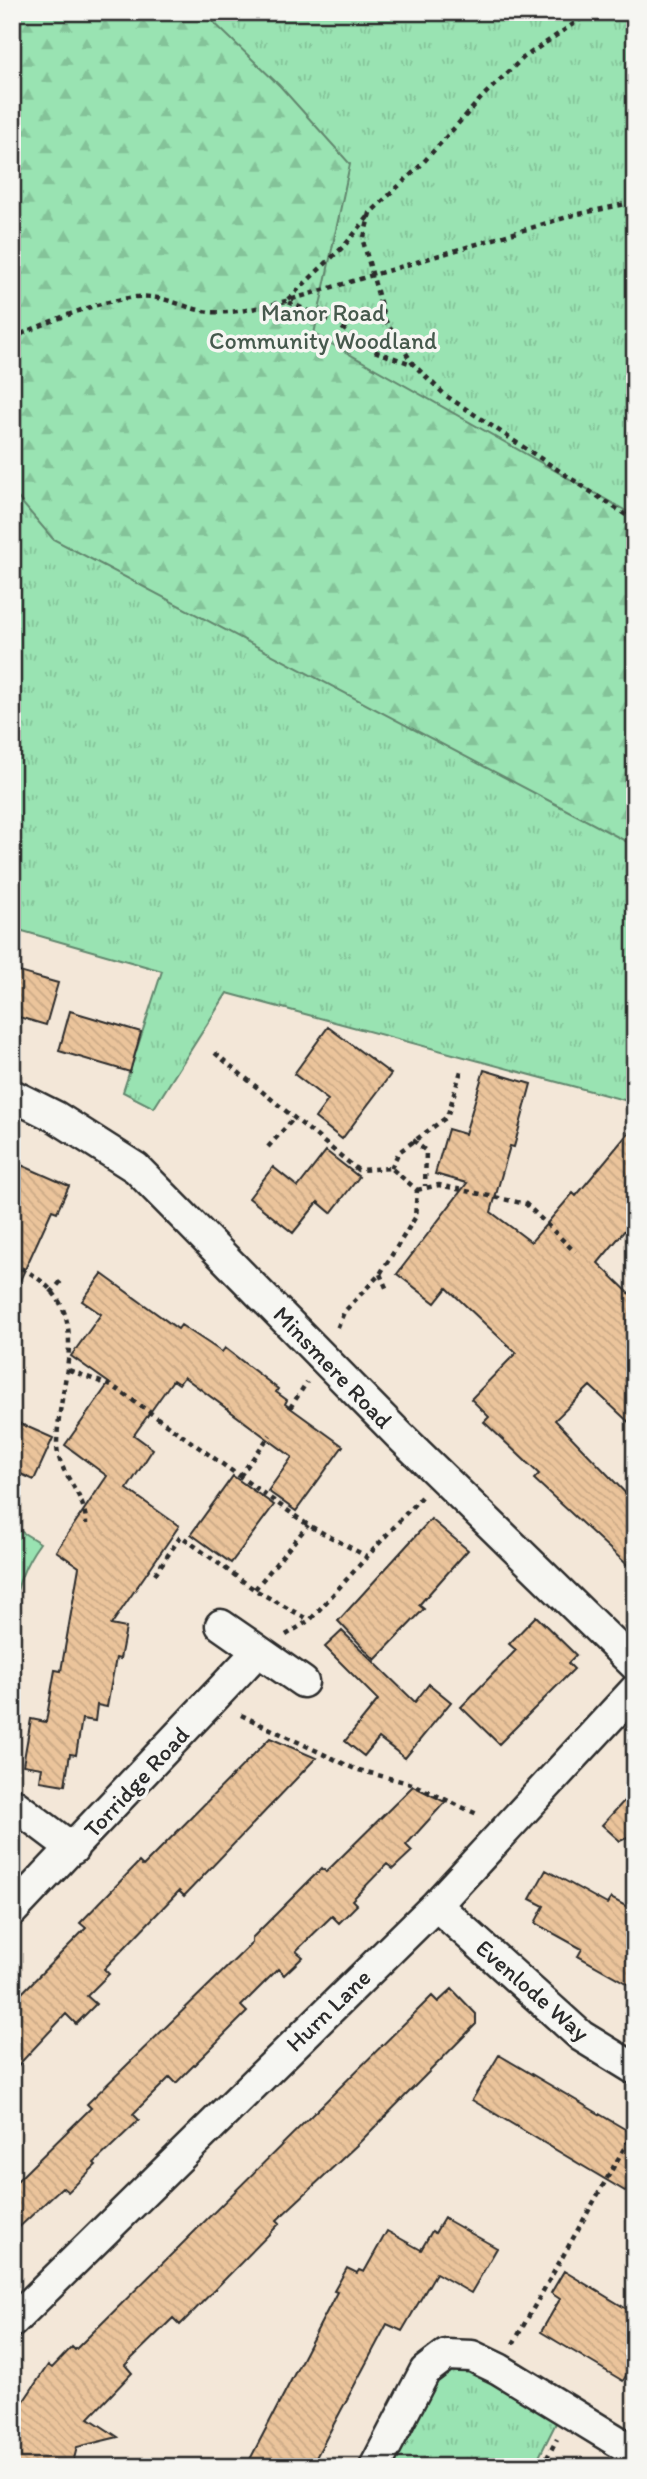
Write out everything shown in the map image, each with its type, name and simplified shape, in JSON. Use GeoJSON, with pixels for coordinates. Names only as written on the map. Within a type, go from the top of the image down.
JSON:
{"type":"FeatureCollection","features":[{"type":"Feature","properties":{"kind":"street","name":"Minsmere Road"},"geometry":{"type":"LineString","coordinates":[[12,1096],[57,1116],[136,1168],[441,1476],[635,1665]]}},
{"type":"Feature","properties":{"kind":"street"},"geometry":{"type":"LineString","coordinates":[[221,1625],[303,1682]]}},
{"type":"Feature","properties":{"kind":"street","name":"Torridge Road"},"geometry":{"type":"LineString","coordinates":[[12,1911],[258,1651]]}},
{"type":"Feature","properties":{"kind":"street","name":"Hurn Lane"},"geometry":{"type":"LineString","coordinates":[[12,2322],[436,1905],[635,1690]]}},
{"type":"Feature","properties":{"kind":"street"},"geometry":{"type":"LineString","coordinates":[[12,1803],[73,1849]]}},
{"type":"Feature","properties":{"kind":"street","name":"Evenlode Way"},"geometry":{"type":"LineString","coordinates":[[436,1905],[581,2036],[635,2069]]}},
{"type":"Feature","properties":{"kind":"street"},"geometry":{"type":"LineString","coordinates":[[375,2467],[425,2371],[446,2355],[472,2356],[499,2369],[635,2452]]}},
{"type":"Feature","properties":{"kind":"path"},"geometry":{"type":"LineString","coordinates":[[286,301],[345,245],[370,213],[420,166],[484,94],[523,58],[591,12]]}},
{"type":"Feature","properties":{"kind":"path"},"geometry":{"type":"LineString","coordinates":[[12,338],[81,310],[136,297],[168,298],[209,312],[249,309],[286,301],[574,215],[635,202]]}},
{"type":"Feature","properties":{"kind":"path"},"geometry":{"type":"LineString","coordinates":[[370,213],[363,241],[372,276],[385,320],[413,364],[445,395],[635,521]]}},
{"type":"Feature","properties":{"kind":"path"},"geometry":{"type":"LineString","coordinates":[[286,301],[334,322],[374,351],[413,364]]}},
{"type":"Feature","properties":{"kind":"path"},"geometry":{"type":"LineString","coordinates":[[215,1054],[358,1170],[391,1168],[417,1190]]}},
{"type":"Feature","properties":{"kind":"path"},"geometry":{"type":"LineString","coordinates":[[391,1168],[399,1152],[447,1117],[461,1071]]}},
{"type":"Feature","properties":{"kind":"path"},"geometry":{"type":"LineString","coordinates":[[268,1147],[294,1118]]}},
{"type":"Feature","properties":{"kind":"path"},"geometry":{"type":"LineString","coordinates":[[413,1140],[426,1150],[425,1186]]}},
{"type":"Feature","properties":{"kind":"path"},"geometry":{"type":"LineString","coordinates":[[417,1190],[425,1186],[439,1185],[526,1204],[575,1252]]}},
{"type":"Feature","properties":{"kind":"path"},"geometry":{"type":"LineString","coordinates":[[290,1408],[324,1357],[344,1312],[380,1274],[415,1218],[417,1190]]}},
{"type":"Feature","properties":{"kind":"path"},"geometry":{"type":"LineString","coordinates":[[12,1264],[32,1273],[51,1293],[68,1323],[69,1370],[57,1447],[67,1476],[86,1506],[86,1524]]}},
{"type":"Feature","properties":{"kind":"path"},"geometry":{"type":"LineString","coordinates":[[380,1274],[388,1292]]}},
{"type":"Feature","properties":{"kind":"path"},"geometry":{"type":"LineString","coordinates":[[51,1293],[61,1280]]}},
{"type":"Feature","properties":{"kind":"path"},"geometry":{"type":"LineString","coordinates":[[69,1370],[114,1387],[308,1525],[366,1556]]}},
{"type":"Feature","properties":{"kind":"path"},"geometry":{"type":"LineString","coordinates":[[240,1476],[270,1435]]}},
{"type":"Feature","properties":{"kind":"path"},"geometry":{"type":"LineString","coordinates":[[258,1651],[310,1620],[441,1476]]}},
{"type":"Feature","properties":{"kind":"path"},"geometry":{"type":"LineString","coordinates":[[255,1590],[308,1525]]}},
{"type":"Feature","properties":{"kind":"path"},"geometry":{"type":"LineString","coordinates":[[155,1574],[181,1536],[255,1590],[310,1620]]}},
{"type":"Feature","properties":{"kind":"path"},"geometry":{"type":"LineString","coordinates":[[212,1701],[355,1769],[412,1784],[478,1814],[503,1833]]}},
{"type":"Feature","properties":{"kind":"path"},"geometry":{"type":"LineString","coordinates":[[499,2369],[635,2129]]}},
{"type":"Feature","properties":{"kind":"green space","name":"Manor Road Community Woodland"},"geometry":{"type":"Polygon","coordinates":[[[12,12],[635,12],[635,1103],[227,993],[154,1108],[123,1092],[162,971],[12,928],[12,12]]]}},
{"type":"Feature","properties":{"kind":"green space","name":"Manor Road Community Woodland"},"geometry":{"type":"Polygon","coordinates":[[[12,12],[203,12],[280,86],[350,164],[314,334],[635,516],[635,846],[53,539],[12,491],[12,12]]]}},
{"type":"Feature","properties":{"kind":"green space"},"geometry":{"type":"Polygon","coordinates":[[[17,1529],[40,1543],[22,1577],[12,1614],[12,1534],[17,1529]]]}},
{"type":"Feature","properties":{"kind":"green space"},"geometry":{"type":"Polygon","coordinates":[[[477,2368],[559,2417],[534,2467],[392,2467],[435,2383],[449,2372],[477,2368]]]}},
{"type":"Feature","properties":{"kind":"building"},"geometry":{"type":"Polygon","coordinates":[[[12,970],[58,983],[46,1025],[12,1015],[12,970]]]}},
{"type":"Feature","properties":{"kind":"building"},"geometry":{"type":"Polygon","coordinates":[[[70,1011],[141,1032],[130,1072],[59,1051],[70,1011]]]}},
{"type":"Feature","properties":{"kind":"building"},"geometry":{"type":"Polygon","coordinates":[[[328,1027],[391,1074],[342,1139],[315,1118],[328,1100],[294,1074],[328,1027]]]}},
{"type":"Feature","properties":{"kind":"building"},"geometry":{"type":"Polygon","coordinates":[[[484,1070],[531,1084],[514,1147],[510,1146],[491,1212],[531,1242],[573,1193],[576,1196],[635,1125],[635,1218],[598,1263],[635,1299],[635,1428],[590,1386],[555,1420],[635,1503],[635,1572],[534,1479],[539,1474],[484,1422],[489,1417],[471,1399],[516,1353],[447,1288],[435,1303],[397,1274],[467,1183],[435,1174],[448,1129],[465,1134],[484,1070]]]}},
{"type":"Feature","properties":{"kind":"building"},"geometry":{"type":"Polygon","coordinates":[[[326,1151],[359,1177],[331,1213],[318,1202],[293,1233],[249,1198],[273,1167],[298,1187],[326,1151]]]}},
{"type":"Feature","properties":{"kind":"building"},"geometry":{"type":"Polygon","coordinates":[[[12,1161],[69,1186],[57,1212],[52,1210],[12,1298],[12,1161]]]}},
{"type":"Feature","properties":{"kind":"building"},"geometry":{"type":"Polygon","coordinates":[[[102,1274],[178,1329],[181,1325],[222,1352],[225,1348],[278,1389],[276,1392],[287,1400],[285,1404],[343,1446],[296,1511],[268,1491],[292,1457],[184,1377],[179,1384],[173,1380],[134,1435],[153,1449],[127,1489],[179,1526],[111,1625],[126,1628],[120,1659],[116,1658],[107,1707],[97,1705],[95,1721],[82,1719],[76,1755],[70,1754],[65,1785],[40,1781],[42,1768],[23,1765],[31,1719],[46,1722],[55,1670],[61,1671],[79,1567],[56,1551],[107,1476],[65,1445],[109,1383],[71,1356],[101,1314],[82,1301],[102,1274]]]}},
{"type":"Feature","properties":{"kind":"building"},"geometry":{"type":"Polygon","coordinates":[[[12,1420],[53,1438],[34,1480],[12,1470],[12,1420]]]}},
{"type":"Feature","properties":{"kind":"building"},"geometry":{"type":"Polygon","coordinates":[[[233,1476],[274,1505],[231,1563],[191,1534],[233,1476]]]}},
{"type":"Feature","properties":{"kind":"building"},"geometry":{"type":"Polygon","coordinates":[[[431,1519],[468,1550],[419,1605],[424,1609],[375,1660],[338,1621],[431,1519]]]}},
{"type":"Feature","properties":{"kind":"building"},"geometry":{"type":"Polygon","coordinates":[[[536,1616],[576,1655],[568,1663],[574,1669],[499,1744],[461,1707],[516,1650],[509,1644],[536,1616]]]}},
{"type":"Feature","properties":{"kind":"building"},"geometry":{"type":"Polygon","coordinates":[[[342,1631],[415,1702],[429,1684],[451,1702],[405,1758],[379,1738],[364,1756],[345,1741],[378,1700],[325,1647],[342,1631]]]}},
{"type":"Feature","properties":{"kind":"building"},"geometry":{"type":"Polygon","coordinates":[[[270,1738],[316,1758],[184,1896],[179,1891],[104,1969],[109,1974],[87,1996],[96,2004],[76,2024],[66,2014],[12,2072],[12,2003],[86,1928],[80,1923],[139,1862],[143,1866],[270,1738]]]}},
{"type":"Feature","properties":{"kind":"building"},"geometry":{"type":"Polygon","coordinates":[[[413,1786],[445,1802],[406,1845],[412,1851],[393,1869],[387,1864],[352,1900],[357,1905],[339,1923],[332,1916],[296,1951],[303,1957],[284,1975],[278,1969],[241,2006],[247,2012],[176,2083],[170,2077],[133,2114],[139,2120],[68,2192],[62,2187],[12,2234],[12,2186],[91,2108],[87,2104],[252,1943],[252,1938],[322,1868],[326,1872],[413,1786]]]}},
{"type":"Feature","properties":{"kind":"building"},"geometry":{"type":"Polygon","coordinates":[[[635,1789],[635,1834],[620,1841],[602,1825],[635,1789]]]}},
{"type":"Feature","properties":{"kind":"building"},"geometry":{"type":"Polygon","coordinates":[[[546,1870],[607,1904],[611,1898],[635,1911],[635,1988],[578,1956],[582,1949],[535,1923],[544,1906],[530,1899],[546,1870]]]}},
{"type":"Feature","properties":{"kind":"building"},"geometry":{"type":"Polygon","coordinates":[[[452,1989],[476,2014],[476,2024],[358,2144],[277,2220],[280,2223],[180,2325],[173,2318],[125,2365],[132,2373],[89,2418],[118,2437],[77,2447],[72,2467],[12,2467],[12,2449],[21,2413],[17,2411],[48,2365],[52,2368],[72,2347],[75,2350],[432,1996],[438,2002],[452,1989]]]}},
{"type":"Feature","properties":{"kind":"building"},"geometry":{"type":"Polygon","coordinates":[[[499,2055],[635,2135],[635,2197],[472,2100],[499,2055]]]}},
{"type":"Feature","properties":{"kind":"building"},"geometry":{"type":"Polygon","coordinates":[[[444,2218],[497,2248],[471,2293],[436,2273],[402,2331],[387,2324],[311,2467],[246,2467],[347,2268],[357,2273],[359,2270],[364,2272],[387,2231],[421,2250],[432,2231],[435,2233],[444,2218]]]}},
{"type":"Feature","properties":{"kind":"building"},"geometry":{"type":"Polygon","coordinates":[[[564,2271],[635,2314],[635,2361],[623,2381],[541,2332],[560,2299],[551,2293],[564,2271]]]}}]}
